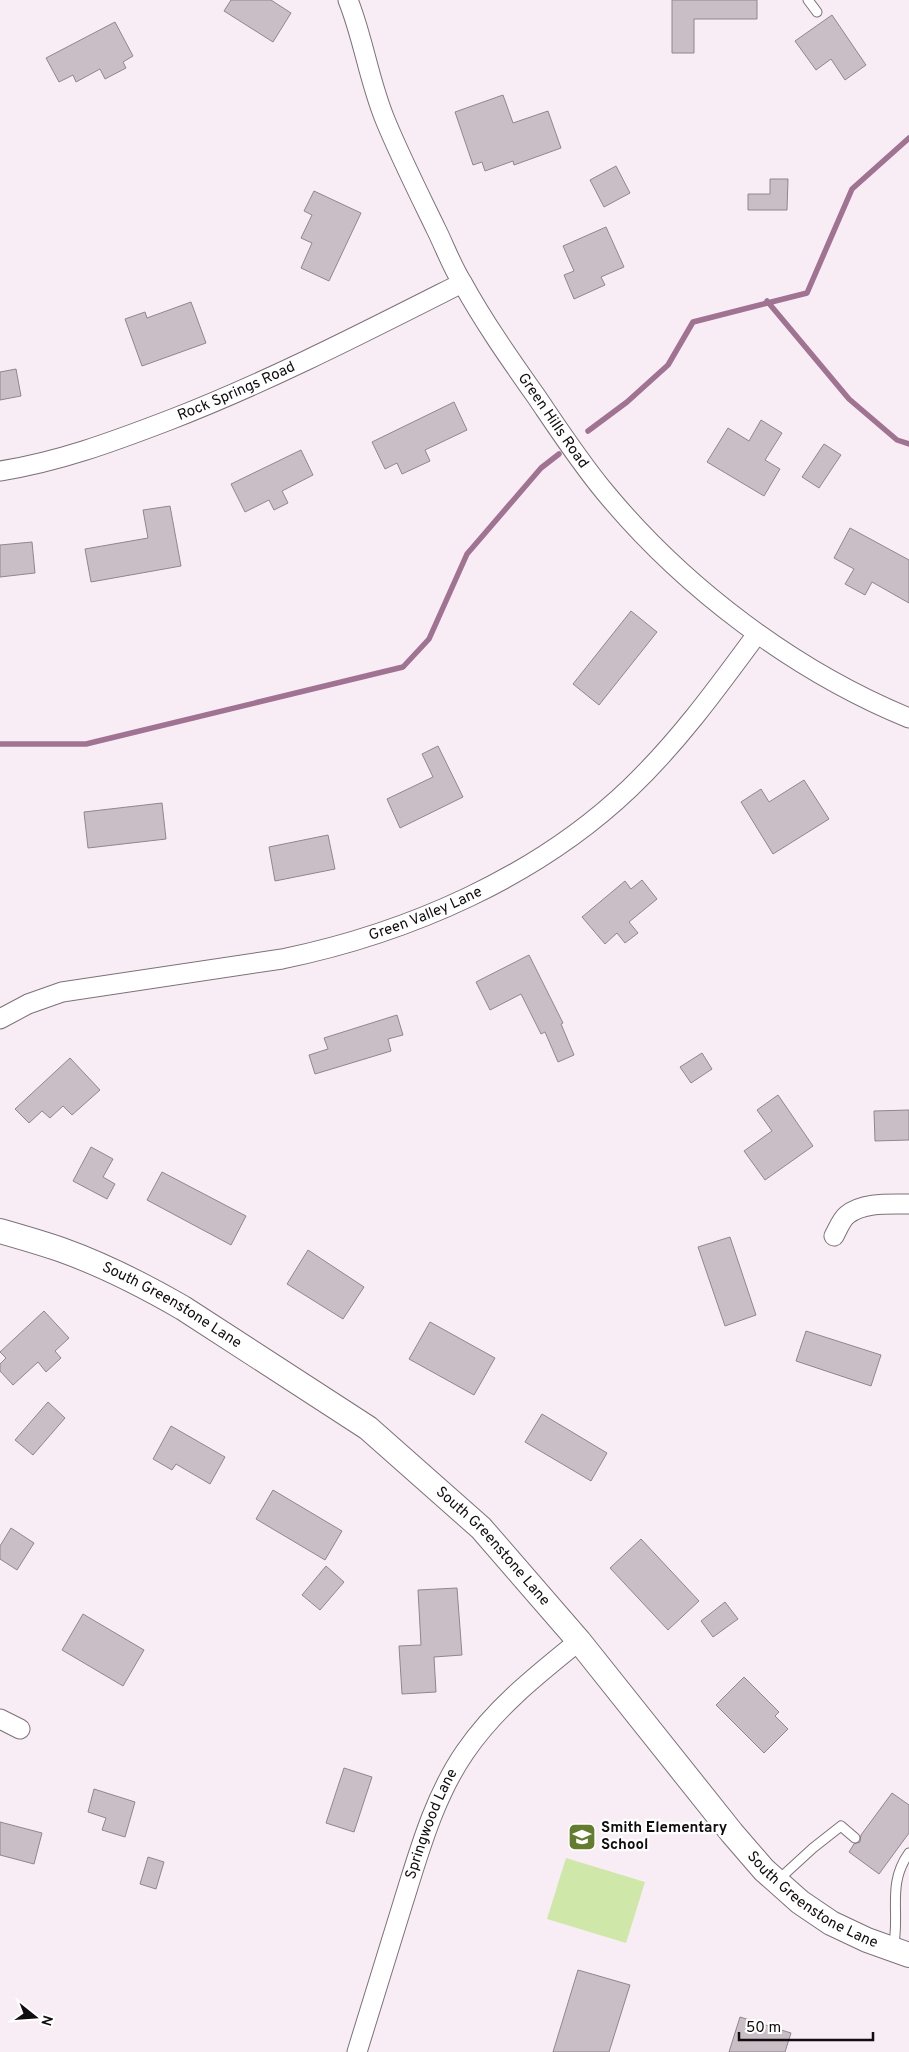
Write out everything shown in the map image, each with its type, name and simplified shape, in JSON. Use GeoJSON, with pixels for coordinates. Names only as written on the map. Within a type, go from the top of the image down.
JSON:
{"type":"FeatureCollection","features":[{"type":"Feature","properties":{"kind":"street","name":"Green Hills Road"},"geometry":{"type":"LineString","coordinates":[[348,0],[355,18],[374,90],[386,122],[462,283],[519,372],[604,491],[639,531],[677,567],[758,634],[841,686],[909,718]]}},
{"type":"Feature","properties":{"kind":"street","name":"Rock Springs Road"},"geometry":{"type":"LineString","coordinates":[[0,471],[30,466],[108,444],[194,410],[338,346],[462,283]]}},
{"type":"Feature","properties":{"kind":"street","name":"Green Valley Lane"},"geometry":{"type":"LineString","coordinates":[[0,1019],[28,1004],[62,992],[317,952],[394,929],[457,903],[546,853],[597,817],[630,788],[701,710],[758,634]]}},
{"type":"Feature","properties":{"kind":"street"},"geometry":{"type":"LineString","coordinates":[[834,1236],[846,1216],[858,1209],[879,1204],[909,1204]]}},
{"type":"Feature","properties":{"kind":"street","name":"South Greenstone Lane"},"geometry":{"type":"LineString","coordinates":[[0,1231],[62,1250],[104,1267],[160,1294],[368,1428],[481,1528],[579,1641],[732,1833],[764,1870],[800,1902],[831,1923],[867,1940],[901,1952]]}},
{"type":"Feature","properties":{"kind":"street","name":"Springwood Lane"},"geometry":{"type":"LineString","coordinates":[[357,2052],[428,1826],[445,1786],[464,1753],[514,1694],[579,1641]]}},
{"type":"Feature","properties":{"kind":"street"},"geometry":{"type":"LineString","coordinates":[[0,1719],[20,1729]]}},
{"type":"Feature","properties":{"kind":"lane"},"geometry":{"type":"LineString","coordinates":[[808,0],[817,12]]}},
{"type":"Feature","properties":{"kind":"lane"},"geometry":{"type":"LineString","coordinates":[[777,1881],[813,1848],[841,1826],[855,1838]]}},
{"type":"Feature","properties":{"kind":"lane"},"geometry":{"type":"LineString","coordinates":[[901,1952],[896,1934],[894,1901],[902,1862],[909,1853]]}},
{"type":"Feature","properties":{"kind":"green space"},"geometry":{"type":"Polygon","coordinates":[[[566,1858],[645,1882],[626,1943],[547,1919],[566,1858]]]}},
{"type":"Feature","properties":{"kind":"building"},"geometry":{"type":"Polygon","coordinates":[[[231,0],[271,0],[291,13],[273,42],[224,11],[231,0]]]}},
{"type":"Feature","properties":{"kind":"building"},"geometry":{"type":"Polygon","coordinates":[[[672,0],[757,0],[757,19],[694,19],[694,53],[672,53],[672,0]]]}},
{"type":"Feature","properties":{"kind":"building"},"geometry":{"type":"Polygon","coordinates":[[[832,15],[866,65],[845,80],[831,59],[816,70],[795,41],[832,15]]]}},
{"type":"Feature","properties":{"kind":"building"},"geometry":{"type":"Polygon","coordinates":[[[115,22],[133,56],[123,62],[126,68],[105,79],[100,69],[76,82],[73,75],[59,82],[46,58],[115,22]]]}},
{"type":"Feature","properties":{"kind":"building"},"geometry":{"type":"Polygon","coordinates":[[[503,95],[513,123],[548,111],[561,148],[514,165],[513,161],[485,171],[482,162],[473,165],[455,112],[503,95]]]}},
{"type":"Feature","properties":{"kind":"building"},"geometry":{"type":"Polygon","coordinates":[[[616,166],[630,193],[604,207],[590,180],[616,166]]]}},
{"type":"Feature","properties":{"kind":"building"},"geometry":{"type":"Polygon","coordinates":[[[770,179],[788,179],[787,210],[748,210],[748,194],[770,194],[770,179]]]}},
{"type":"Feature","properties":{"kind":"building"},"geometry":{"type":"Polygon","coordinates":[[[314,191],[361,213],[329,281],[301,268],[312,243],[301,238],[312,215],[304,211],[314,191]]]}},
{"type":"Feature","properties":{"kind":"building"},"geometry":{"type":"Polygon","coordinates":[[[606,227],[624,267],[601,277],[605,285],[574,299],[564,275],[574,271],[563,246],[606,227]]]}},
{"type":"Feature","properties":{"kind":"building"},"geometry":{"type":"Polygon","coordinates":[[[191,302],[206,343],[142,366],[125,319],[145,312],[147,318],[191,302]]]}},
{"type":"Feature","properties":{"kind":"building"},"geometry":{"type":"Polygon","coordinates":[[[16,369],[21,396],[0,400],[0,372],[16,369]]]}},
{"type":"Feature","properties":{"kind":"building"},"geometry":{"type":"Polygon","coordinates":[[[454,402],[467,430],[425,450],[430,461],[402,474],[397,463],[385,469],[372,442],[454,402]]]}},
{"type":"Feature","properties":{"kind":"building"},"geometry":{"type":"Polygon","coordinates":[[[761,420],[782,433],[765,460],[780,469],[764,496],[707,462],[728,428],[749,441],[761,420]]]}},
{"type":"Feature","properties":{"kind":"building"},"geometry":{"type":"Polygon","coordinates":[[[824,444],[841,455],[819,488],[802,477],[824,444]]]}},
{"type":"Feature","properties":{"kind":"building"},"geometry":{"type":"Polygon","coordinates":[[[301,450],[313,475],[282,491],[288,503],[274,510],[269,500],[245,512],[231,484],[301,450]]]}},
{"type":"Feature","properties":{"kind":"building"},"geometry":{"type":"Polygon","coordinates":[[[170,506],[181,566],[91,582],[85,549],[148,538],[143,510],[170,506]]]}},
{"type":"Feature","properties":{"kind":"building"},"geometry":{"type":"Polygon","coordinates":[[[850,528],[909,560],[909,603],[872,582],[865,595],[845,584],[854,569],[834,558],[850,528]]]}},
{"type":"Feature","properties":{"kind":"building"},"geometry":{"type":"Polygon","coordinates":[[[32,542],[35,573],[0,577],[0,545],[32,542]]]}},
{"type":"Feature","properties":{"kind":"building"},"geometry":{"type":"Polygon","coordinates":[[[631,611],[657,632],[599,705],[573,684],[631,611]]]}},
{"type":"Feature","properties":{"kind":"building"},"geometry":{"type":"Polygon","coordinates":[[[438,746],[463,797],[400,828],[387,799],[433,777],[422,754],[438,746]]]}},
{"type":"Feature","properties":{"kind":"building"},"geometry":{"type":"Polygon","coordinates":[[[804,780],[829,819],[773,854],[741,802],[761,789],[769,802],[804,780]]]}},
{"type":"Feature","properties":{"kind":"building"},"geometry":{"type":"Polygon","coordinates":[[[162,803],[166,839],[88,848],[84,812],[162,803]]]}},
{"type":"Feature","properties":{"kind":"building"},"geometry":{"type":"Polygon","coordinates":[[[328,835],[335,869],[275,881],[269,847],[328,835]]]}},
{"type":"Feature","properties":{"kind":"building"},"geometry":{"type":"Polygon","coordinates":[[[642,880],[657,899],[629,922],[638,933],[625,943],[617,933],[605,944],[582,917],[625,881],[631,889],[642,880]]]}},
{"type":"Feature","properties":{"kind":"building"},"geometry":{"type":"Polygon","coordinates":[[[529,955],[563,1023],[561,1024],[574,1055],[558,1062],[545,1032],[541,1034],[521,994],[490,1010],[476,982],[529,955]]]}},
{"type":"Feature","properties":{"kind":"building"},"geometry":{"type":"Polygon","coordinates":[[[397,1015],[403,1035],[388,1039],[391,1051],[315,1074],[309,1055],[328,1049],[324,1038],[397,1015]]]}},
{"type":"Feature","properties":{"kind":"building"},"geometry":{"type":"Polygon","coordinates":[[[702,1053],[712,1069],[691,1083],[680,1067],[702,1053]]]}},
{"type":"Feature","properties":{"kind":"building"},"geometry":{"type":"Polygon","coordinates":[[[70,1058],[100,1090],[72,1115],[63,1106],[50,1118],[42,1111],[29,1123],[15,1109],[70,1058]]]}},
{"type":"Feature","properties":{"kind":"building"},"geometry":{"type":"Polygon","coordinates":[[[778,1095],[813,1146],[765,1180],[744,1151],[772,1131],[757,1110],[778,1095]]]}},
{"type":"Feature","properties":{"kind":"building"},"geometry":{"type":"Polygon","coordinates":[[[909,1110],[909,1140],[875,1141],[874,1111],[909,1110]]]}},
{"type":"Feature","properties":{"kind":"building"},"geometry":{"type":"Polygon","coordinates":[[[91,1147],[113,1159],[103,1177],[115,1184],[107,1199],[73,1181],[91,1147]]]}},
{"type":"Feature","properties":{"kind":"building"},"geometry":{"type":"Polygon","coordinates":[[[162,1172],[246,1216],[231,1245],[147,1200],[162,1172]]]}},
{"type":"Feature","properties":{"kind":"building"},"geometry":{"type":"Polygon","coordinates":[[[730,1237],[756,1315],[725,1326],[698,1247],[730,1237]]]}},
{"type":"Feature","properties":{"kind":"building"},"geometry":{"type":"Polygon","coordinates":[[[308,1250],[364,1287],[343,1319],[287,1284],[308,1250]]]}},
{"type":"Feature","properties":{"kind":"building"},"geometry":{"type":"Polygon","coordinates":[[[44,1311],[69,1338],[55,1351],[61,1358],[46,1372],[38,1362],[13,1385],[0,1371],[0,1364],[6,1358],[0,1352],[44,1311]]]}},
{"type":"Feature","properties":{"kind":"building"},"geometry":{"type":"Polygon","coordinates":[[[430,1322],[495,1358],[474,1395],[409,1359],[430,1322]]]}},
{"type":"Feature","properties":{"kind":"building"},"geometry":{"type":"Polygon","coordinates":[[[806,1331],[881,1355],[871,1386],[796,1361],[806,1331]]]}},
{"type":"Feature","properties":{"kind":"building"},"geometry":{"type":"Polygon","coordinates":[[[48,1402],[65,1418],[33,1455],[15,1440],[48,1402]]]}},
{"type":"Feature","properties":{"kind":"building"},"geometry":{"type":"Polygon","coordinates":[[[542,1414],[607,1453],[591,1481],[525,1442],[542,1414]]]}},
{"type":"Feature","properties":{"kind":"building"},"geometry":{"type":"Polygon","coordinates":[[[171,1426],[225,1457],[210,1484],[176,1464],[172,1470],[153,1459],[171,1426]]]}},
{"type":"Feature","properties":{"kind":"building"},"geometry":{"type":"Polygon","coordinates":[[[273,1490],[342,1531],[325,1560],[256,1519],[273,1490]]]}},
{"type":"Feature","properties":{"kind":"building"},"geometry":{"type":"Polygon","coordinates":[[[11,1528],[34,1543],[17,1570],[0,1559],[0,1546],[11,1528]]]}},
{"type":"Feature","properties":{"kind":"building"},"geometry":{"type":"Polygon","coordinates":[[[641,1539],[699,1601],[668,1630],[610,1568],[641,1539]]]}},
{"type":"Feature","properties":{"kind":"building"},"geometry":{"type":"Polygon","coordinates":[[[326,1566],[344,1582],[320,1610],[302,1595],[326,1566]]]}},
{"type":"Feature","properties":{"kind":"building"},"geometry":{"type":"Polygon","coordinates":[[[457,1588],[462,1655],[434,1657],[436,1692],[402,1694],[399,1646],[421,1645],[418,1590],[457,1588]]]}},
{"type":"Feature","properties":{"kind":"building"},"geometry":{"type":"Polygon","coordinates":[[[725,1602],[738,1619],[713,1637],[701,1621],[725,1602]]]}},
{"type":"Feature","properties":{"kind":"building"},"geometry":{"type":"Polygon","coordinates":[[[83,1614],[144,1650],[123,1686],[62,1650],[83,1614]]]}},
{"type":"Feature","properties":{"kind":"building"},"geometry":{"type":"Polygon","coordinates":[[[744,1677],[779,1712],[775,1716],[788,1729],[764,1753],[716,1705],[744,1677]]]}},
{"type":"Feature","properties":{"kind":"building"},"geometry":{"type":"Polygon","coordinates":[[[344,1768],[372,1777],[354,1832],[326,1823],[344,1768]]]}},
{"type":"Feature","properties":{"kind":"building"},"geometry":{"type":"Polygon","coordinates":[[[94,1789],[135,1802],[125,1837],[102,1830],[106,1818],[88,1812],[94,1789]]]}},
{"type":"Feature","properties":{"kind":"building"},"geometry":{"type":"Polygon","coordinates":[[[892,1793],[909,1805],[909,1833],[879,1874],[849,1852],[854,1844],[860,1842],[861,1835],[892,1793]]]}},
{"type":"Feature","properties":{"kind":"building"},"geometry":{"type":"Polygon","coordinates":[[[0,1822],[42,1833],[34,1864],[0,1855],[0,1822]]]}},
{"type":"Feature","properties":{"kind":"building"},"geometry":{"type":"Polygon","coordinates":[[[148,1857],[164,1862],[156,1889],[140,1884],[148,1857]]]}},
{"type":"Feature","properties":{"kind":"building"},"geometry":{"type":"Polygon","coordinates":[[[578,1970],[630,1985],[609,2052],[553,2052],[578,1970]]]}},
{"type":"Feature","properties":{"kind":"building"},"geometry":{"type":"Polygon","coordinates":[[[740,2017],[791,2033],[785,2052],[729,2052],[740,2017]]]}},
{"type":"Feature","properties":{"kind":"waterway"},"geometry":{"type":"LineString","coordinates":[[588,431],[627,402],[668,365],[693,322],[807,293],[852,189],[909,138]]}},
{"type":"Feature","properties":{"kind":"waterway"},"geometry":{"type":"LineString","coordinates":[[767,301],[849,399],[897,440],[909,444]]}},
{"type":"Feature","properties":{"kind":"waterway"},"geometry":{"type":"LineString","coordinates":[[0,744],[86,744],[403,667],[429,639],[467,554],[541,468],[559,454]]}},
{"type":"Feature","properties":{"kind":"place","name":"Smith Elementary School"},"geometry":{"type":"Point","coordinates":[582,1837]}}]}
